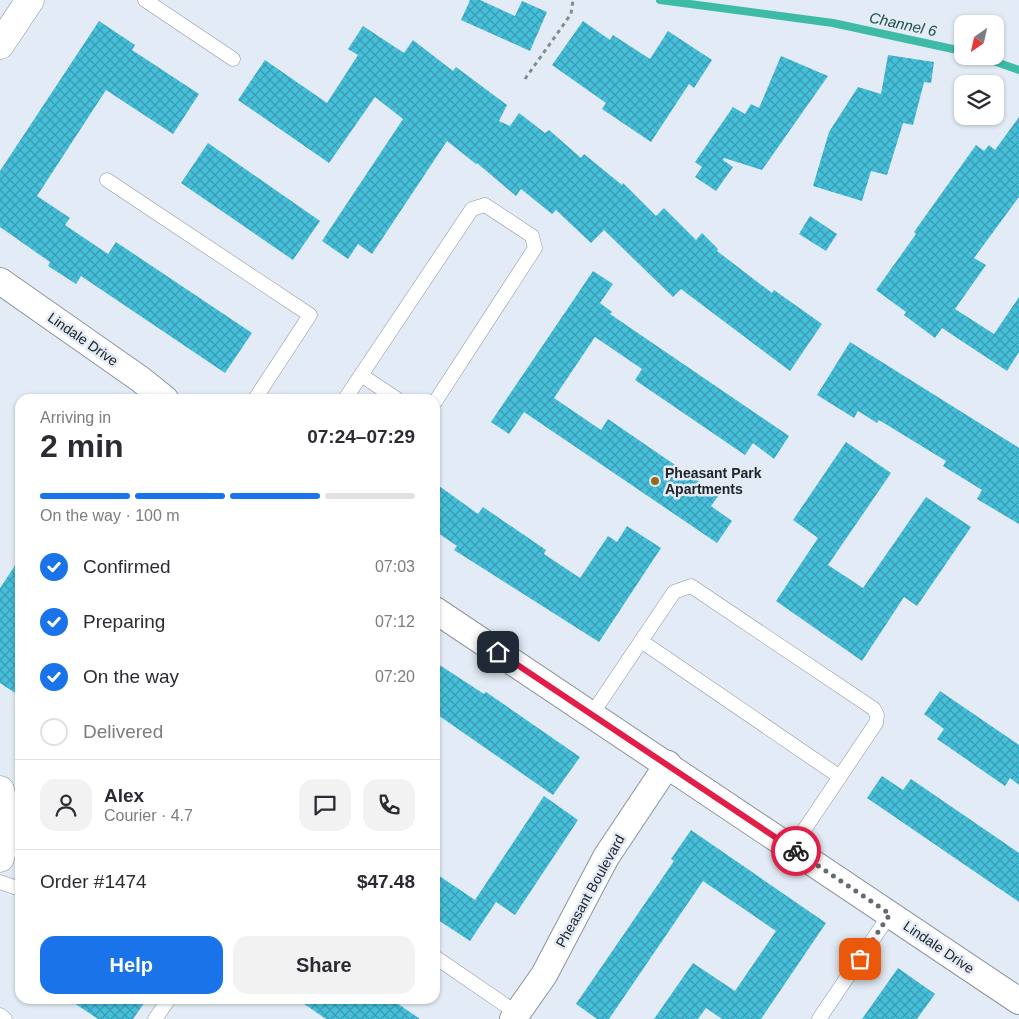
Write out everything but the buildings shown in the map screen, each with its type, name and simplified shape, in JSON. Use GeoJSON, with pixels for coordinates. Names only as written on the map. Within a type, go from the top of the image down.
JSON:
{"type":"FeatureCollection","features":[{"type":"Feature","properties":{"kind":"street"},"geometry":{"type":"LineString","coordinates":[[0,45],[30,0]]}},
{"type":"Feature","properties":{"kind":"street","name":"Lindale Drive"},"geometry":{"type":"LineString","coordinates":[[0,280],[159,394]]}},
{"type":"Feature","properties":{"kind":"street","name":"Lindale Drive"},"geometry":{"type":"LineString","coordinates":[[440,613],[668,764],[1019,1001]]}},
{"type":"Feature","properties":{"kind":"street","name":"Pheasant Boulevard"},"geometry":{"type":"LineString","coordinates":[[515,1016],[544,975],[606,857],[668,764]]}},
{"type":"Feature","properties":{"kind":"street"},"geometry":{"type":"LineString","coordinates":[[0,790],[6,812],[3,848],[0,858]]}},
{"type":"Feature","properties":{"kind":"lane"},"geometry":{"type":"LineString","coordinates":[[145,0],[233,59]]}},
{"type":"Feature","properties":{"kind":"lane"},"geometry":{"type":"LineString","coordinates":[[107,180],[310,315],[258,394]]}},
{"type":"Feature","properties":{"kind":"lane"},"geometry":{"type":"LineString","coordinates":[[348,394],[472,209],[485,205],[532,236],[535,248],[440,394]]}},
{"type":"Feature","properties":{"kind":"lane"},"geometry":{"type":"LineString","coordinates":[[361,375],[390,394]]}},
{"type":"Feature","properties":{"kind":"lane"},"geometry":{"type":"LineString","coordinates":[[592,714],[674,592],[691,586],[874,708],[877,714],[876,723],[792,848]]}},
{"type":"Feature","properties":{"kind":"lane"},"geometry":{"type":"LineString","coordinates":[[641,641],[840,777]]}},
{"type":"Feature","properties":{"kind":"lane"},"geometry":{"type":"LineString","coordinates":[[0,882],[15,887]]}},
{"type":"Feature","properties":{"kind":"lane"},"geometry":{"type":"LineString","coordinates":[[819,1019],[890,914]]}},
{"type":"Feature","properties":{"kind":"lane"},"geometry":{"type":"LineString","coordinates":[[440,960],[515,1016]]}},
{"type":"Feature","properties":{"kind":"lane"},"geometry":{"type":"LineString","coordinates":[[155,1019],[166,1004]]}},
{"type":"Feature","properties":{"kind":"lane"},"geometry":{"type":"LineString","coordinates":[[0,1015],[5,1019]]}},
{"type":"Feature","properties":{"kind":"path"},"geometry":{"type":"LineString","coordinates":[[524,79],[571,14],[573,0]]}},
{"type":"Feature","properties":{"kind":"waterway","name":"Channel 6"},"geometry":{"type":"LineString","coordinates":[[660,0],[833,23],[954,49]]}},
{"type":"Feature","properties":{"kind":"waterway","name":"Channel 6"},"geometry":{"type":"LineString","coordinates":[[1004,65],[1019,70]]}},
{"type":"Feature","properties":{"kind":"way so far"},"geometry":{"type":"LineString","coordinates":[[796,851],[890,914],[860,959]]}},
{"type":"Feature","properties":{"kind":"place","name":"Pheasant Park Apartments"},"geometry":{"type":"Point","coordinates":[655,481]}},
{"type":"Feature","properties":{"kind":"route"},"geometry":{"type":"LineString","coordinates":[[498,652],[796,851]]}}]}
